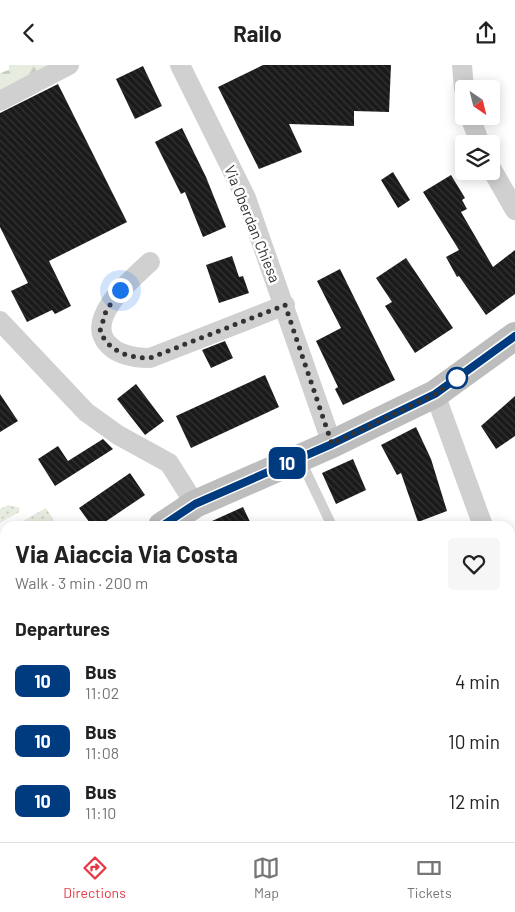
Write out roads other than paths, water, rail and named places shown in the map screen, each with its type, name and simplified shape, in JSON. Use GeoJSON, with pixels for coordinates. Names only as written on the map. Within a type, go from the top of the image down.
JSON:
{"type":"FeatureCollection","features":[{"type":"Feature","properties":{"kind":"street"},"geometry":{"type":"LineString","coordinates":[[0,101],[69,65]]}},
{"type":"Feature","properties":{"kind":"street","name":"Via Oberdan Chiesa"},"geometry":{"type":"LineString","coordinates":[[180,65],[246,198],[285,305],[332,444]]}},
{"type":"Feature","properties":{"kind":"street"},"geometry":{"type":"LineString","coordinates":[[462,65],[463,80]]}},
{"type":"Feature","properties":{"kind":"street"},"geometry":{"type":"LineString","coordinates":[[498,180],[515,210]]}},
{"type":"Feature","properties":{"kind":"street"},"geometry":{"type":"LineString","coordinates":[[150,262],[120,290],[102,322],[100,331],[104,339],[112,348],[124,354],[137,358],[150,358],[285,305]]}},
{"type":"Feature","properties":{"kind":"street"},"geometry":{"type":"LineString","coordinates":[[0,321],[86,412],[118,435],[169,463],[178,518],[435,394],[515,336]]}},
{"type":"Feature","properties":{"kind":"street"},"geometry":{"type":"LineString","coordinates":[[435,394],[481,521]]}},
{"type":"Feature","properties":{"kind":"lane"},"geometry":{"type":"LineString","coordinates":[[300,458],[330,521]]}}]}
